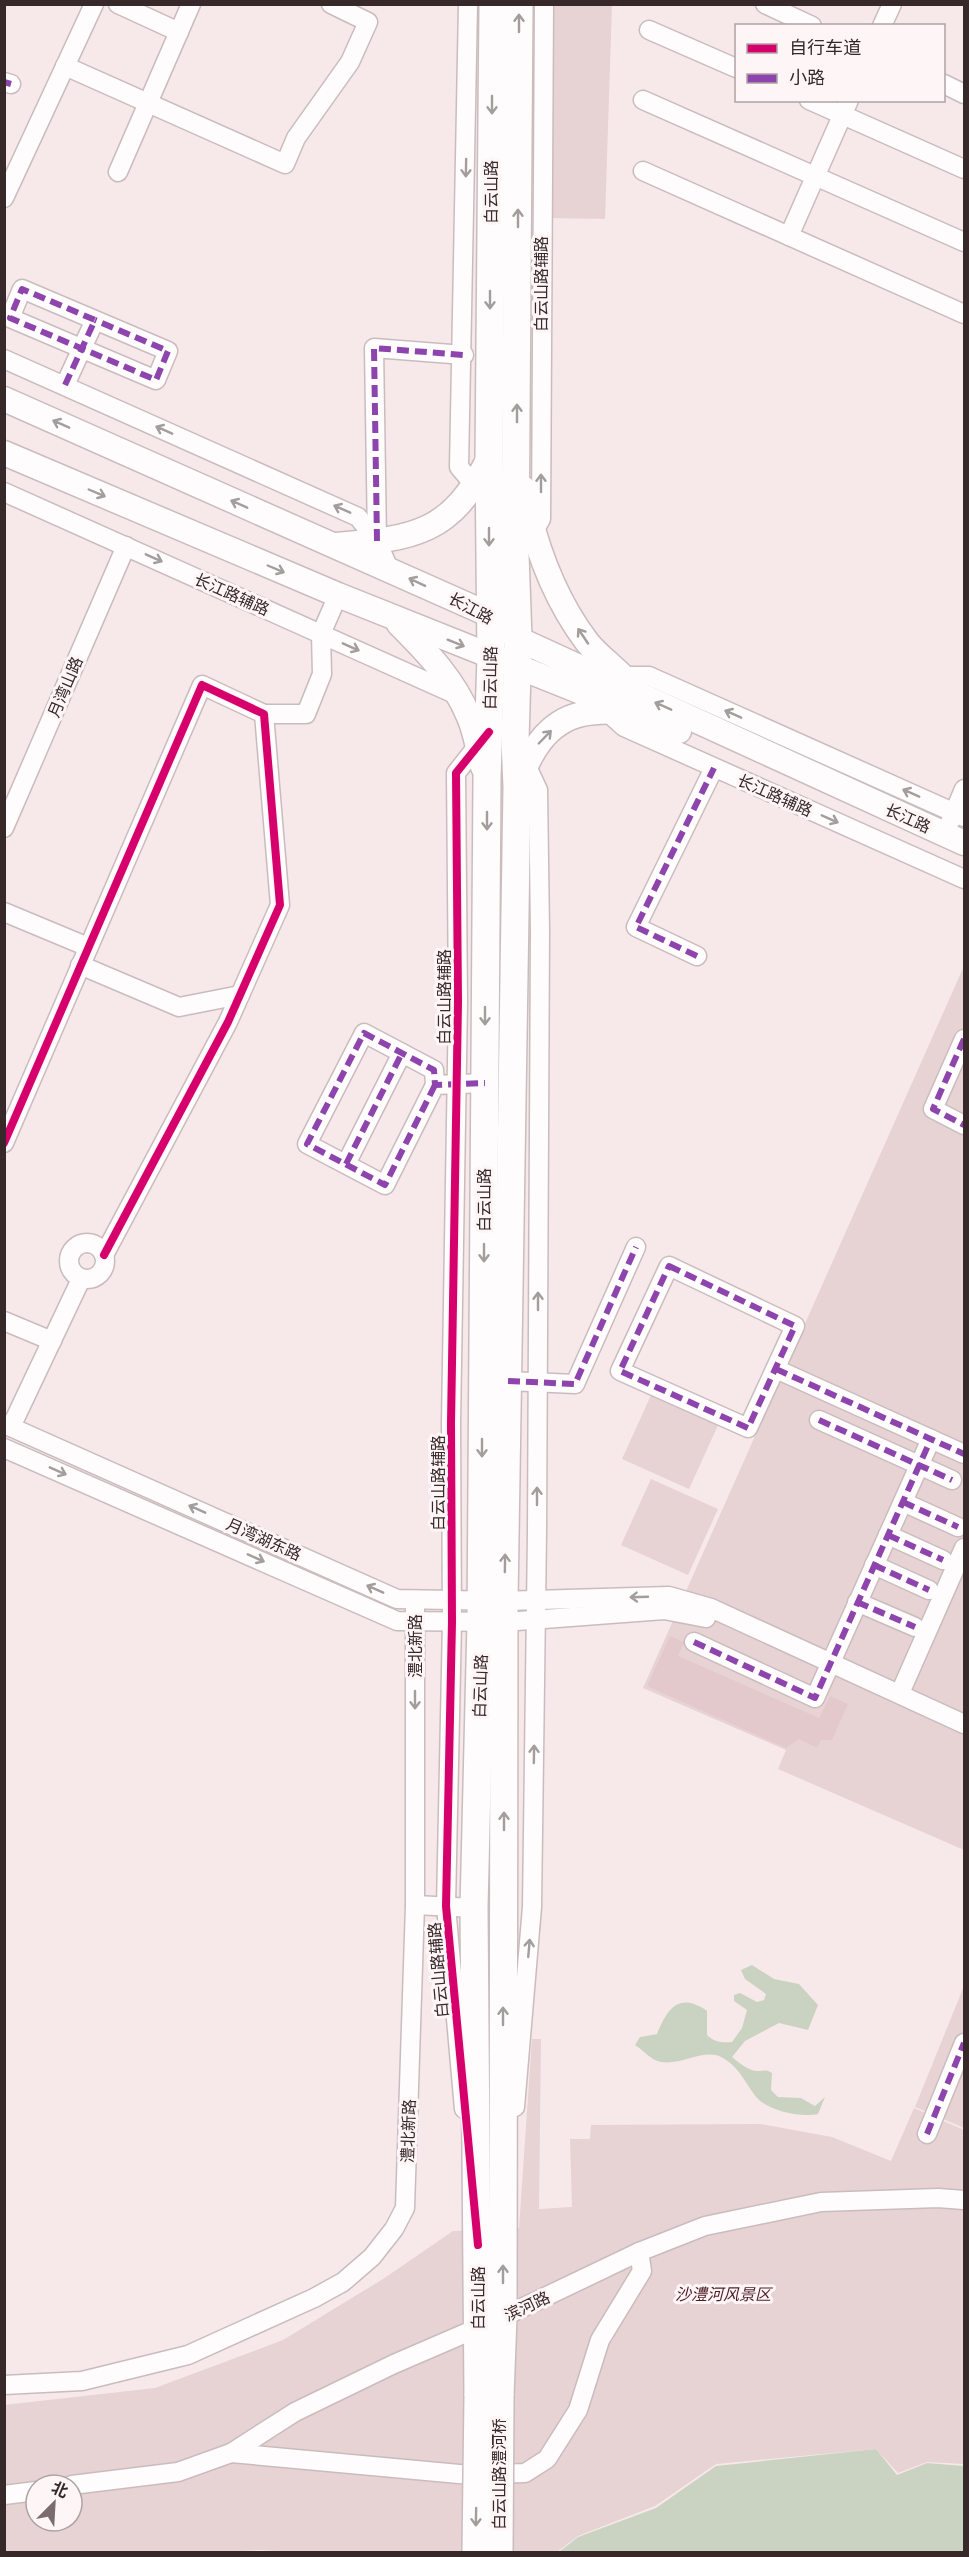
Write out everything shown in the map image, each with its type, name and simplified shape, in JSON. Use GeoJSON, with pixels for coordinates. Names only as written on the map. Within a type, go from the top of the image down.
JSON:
{"type":"FeatureCollection","features":[{"type":"Feature","properties":{"kind":"highway","name":"白云山路"},"geometry":{"type":"LineString","coordinates":[[489,2396],[493,1611],[485,1083],[487,778],[483,739],[490,657],[490,615],[482,494],[489,458],[493,4]]}},
{"type":"Feature","properties":{"kind":"highway","name":"白云山路"},"geometry":{"type":"LineString","coordinates":[[491,2241],[474,1908],[508,1381],[521,776],[514,740],[515,666],[524,544],[517,460],[519,4]]}},
{"type":"Feature","properties":{"kind":"highway","name":"白云山路澧河桥"},"geometry":{"type":"LineString","coordinates":[[476,2553],[489,2396]]}},
{"type":"Feature","properties":{"kind":"highway","name":"白云山路澧河桥"},"geometry":{"type":"LineString","coordinates":[[489,2396],[499,2553]]}},
{"type":"Feature","properties":{"kind":"main road","name":"长江路"},"geometry":{"type":"LineString","coordinates":[[4,399],[490,615],[518,639],[615,694],[964,859]]}},
{"type":"Feature","properties":{"kind":"main road","name":"长江路"},"geometry":{"type":"LineString","coordinates":[[4,453],[490,657],[615,694],[955,839]]}},
{"type":"Feature","properties":{"kind":"main road"},"geometry":{"type":"LineString","coordinates":[[332,545],[377,541],[429,529],[456,509],[482,494]]}},
{"type":"Feature","properties":{"kind":"main road"},"geometry":{"type":"LineString","coordinates":[[521,776],[540,740],[558,724],[582,714],[615,694],[587,643],[524,544]]}},
{"type":"Feature","properties":{"kind":"main road"},"geometry":{"type":"LineString","coordinates":[[391,616],[435,660],[459,696],[470,720],[483,739]]}},
{"type":"Feature","properties":{"kind":"main road"},"geometry":{"type":"LineString","coordinates":[[490,657],[518,639]]}},
{"type":"Feature","properties":{"kind":"street"},"geometry":{"type":"LineString","coordinates":[[4,198],[94,4]]}},
{"type":"Feature","properties":{"kind":"street"},"geometry":{"type":"LineString","coordinates":[[118,4],[179,32]]}},
{"type":"Feature","properties":{"kind":"street"},"geometry":{"type":"LineString","coordinates":[[118,172],[191,4]]}},
{"type":"Feature","properties":{"kind":"street"},"geometry":{"type":"LineString","coordinates":[[65,66],[285,164],[296,138],[350,62],[368,22],[331,4]]}},
{"type":"Feature","properties":{"kind":"street"},"geometry":{"type":"LineString","coordinates":[[468,4],[464,356],[459,467],[482,494]]}},
{"type":"Feature","properties":{"kind":"street","name":"白云山路辅路"},"geometry":{"type":"LineString","coordinates":[[524,544],[541,519],[544,4]]}},
{"type":"Feature","properties":{"kind":"street"},"geometry":{"type":"LineString","coordinates":[[765,4],[808,24]]}},
{"type":"Feature","properties":{"kind":"street"},"geometry":{"type":"LineString","coordinates":[[883,24],[891,4]]}},
{"type":"Feature","properties":{"kind":"street"},"geometry":{"type":"LineString","coordinates":[[649,30],[735,68]]}},
{"type":"Feature","properties":{"kind":"street"},"geometry":{"type":"LineString","coordinates":[[945,84],[964,94]]}},
{"type":"Feature","properties":{"kind":"street"},"geometry":{"type":"LineString","coordinates":[[644,100],[964,242]]}},
{"type":"Feature","properties":{"kind":"street"},"geometry":{"type":"LineString","coordinates":[[818,102],[846,108],[964,170]]}},
{"type":"Feature","properties":{"kind":"street"},"geometry":{"type":"LineString","coordinates":[[789,236],[846,108]]}},
{"type":"Feature","properties":{"kind":"street"},"geometry":{"type":"LineString","coordinates":[[643,171],[964,314]]}},
{"type":"Feature","properties":{"kind":"street"},"geometry":{"type":"LineString","coordinates":[[22,290],[95,320],[168,351],[156,380],[10,318],[22,290]]}},
{"type":"Feature","properties":{"kind":"street"},"geometry":{"type":"LineString","coordinates":[[65,386],[95,320]]}},
{"type":"Feature","properties":{"kind":"street"},"geometry":{"type":"LineString","coordinates":[[377,541],[374,348],[464,356]]}},
{"type":"Feature","properties":{"kind":"street"},"geometry":{"type":"LineString","coordinates":[[4,359],[358,517],[377,541],[389,569]]}},
{"type":"Feature","properties":{"kind":"street","name":"长江路辅路"},"geometry":{"type":"LineString","coordinates":[[4,492],[459,696]]}},
{"type":"Feature","properties":{"kind":"street","name":"月湾山路"},"geometry":{"type":"LineString","coordinates":[[4,828],[126,546]]}},
{"type":"Feature","properties":{"kind":"street"},"geometry":{"type":"LineString","coordinates":[[4,1143],[202,685],[264,714],[306,714],[322,674],[321,634],[338,595]]}},
{"type":"Feature","properties":{"kind":"street"},"geometry":{"type":"LineString","coordinates":[[615,694],[649,676],[959,814]]}},
{"type":"Feature","properties":{"kind":"street","name":"长江路辅路"},"geometry":{"type":"LineString","coordinates":[[615,694],[624,727],[964,879]]}},
{"type":"Feature","properties":{"kind":"street"},"geometry":{"type":"LineString","coordinates":[[81,1279],[98,1276],[105,1266],[104,1255],[240,995],[280,905],[264,714]]}},
{"type":"Feature","properties":{"kind":"street","name":"白云山路辅路"},"geometry":{"type":"LineString","coordinates":[[483,739],[456,773],[457,1084],[451,1423],[452,1622],[446,1906],[491,2241]]}},
{"type":"Feature","properties":{"kind":"street"},"geometry":{"type":"LineString","coordinates":[[697,956],[636,927],[714,768]]}},
{"type":"Feature","properties":{"kind":"street"},"geometry":{"type":"LineString","coordinates":[[491,2241],[532,1907],[540,943],[538,790],[521,776]]}},
{"type":"Feature","properties":{"kind":"street"},"geometry":{"type":"LineString","coordinates":[[955,839],[964,789]]}},
{"type":"Feature","properties":{"kind":"street"},"geometry":{"type":"LineString","coordinates":[[4,912],[88,947]]}},
{"type":"Feature","properties":{"kind":"street"},"geometry":{"type":"LineString","coordinates":[[80,965],[179,1007],[240,995]]}},
{"type":"Feature","properties":{"kind":"street"},"geometry":{"type":"LineString","coordinates":[[364,1033],[434,1070],[435,1085],[385,1185],[307,1144],[364,1033]]}},
{"type":"Feature","properties":{"kind":"street"},"geometry":{"type":"LineString","coordinates":[[964,1039],[933,1109],[964,1125]]}},
{"type":"Feature","properties":{"kind":"street"},"geometry":{"type":"LineString","coordinates":[[346,1164],[402,1053]]}},
{"type":"Feature","properties":{"kind":"street"},"geometry":{"type":"LineString","coordinates":[[435,1085],[485,1083]]}},
{"type":"Feature","properties":{"kind":"street"},"geometry":{"type":"LineString","coordinates":[[81,1279],[69,1266],[74,1249],[91,1243],[104,1255]]}},
{"type":"Feature","properties":{"kind":"street"},"geometry":{"type":"LineString","coordinates":[[508,1381],[575,1384],[636,1246]]}},
{"type":"Feature","properties":{"kind":"street"},"geometry":{"type":"LineString","coordinates":[[669,1266],[795,1326],[776,1369],[748,1428],[620,1371],[669,1266]]}},
{"type":"Feature","properties":{"kind":"street"},"geometry":{"type":"LineString","coordinates":[[8,1425],[81,1279]]}},
{"type":"Feature","properties":{"kind":"street"},"geometry":{"type":"LineString","coordinates":[[4,1321],[52,1341]]}},
{"type":"Feature","properties":{"kind":"street"},"geometry":{"type":"LineString","coordinates":[[776,1369],[964,1454]]}},
{"type":"Feature","properties":{"kind":"street"},"geometry":{"type":"LineString","coordinates":[[819,1420],[952,1480]]}},
{"type":"Feature","properties":{"kind":"street","name":"月湾湖东路"},"geometry":{"type":"LineString","coordinates":[[8,1425],[397,1599],[452,1600],[536,1620],[664,1610],[701,1616],[829,1666]]}},
{"type":"Feature","properties":{"kind":"street"},"geometry":{"type":"LineString","coordinates":[[694,1642],[815,1698],[931,1439]]}},
{"type":"Feature","properties":{"kind":"street","name":"月湾湖东路"},"geometry":{"type":"LineString","coordinates":[[4,1448],[397,1621],[452,1622],[536,1601],[669,1596],[711,1608],[829,1666]]}},
{"type":"Feature","properties":{"kind":"street"},"geometry":{"type":"LineString","coordinates":[[903,1502],[958,1527]]}},
{"type":"Feature","properties":{"kind":"street"},"geometry":{"type":"LineString","coordinates":[[888,1535],[943,1560]]}},
{"type":"Feature","properties":{"kind":"street"},"geometry":{"type":"LineString","coordinates":[[900,1693],[964,1548]]}},
{"type":"Feature","properties":{"kind":"street"},"geometry":{"type":"LineString","coordinates":[[874,1565],[929,1590]]}},
{"type":"Feature","properties":{"kind":"street","name":"澧北新路"},"geometry":{"type":"LineString","coordinates":[[4,2385],[82,2381],[188,2355],[314,2298],[343,2282],[372,2257],[394,2229],[405,2208],[415,1905],[415,1600]]}},
{"type":"Feature","properties":{"kind":"street"},"geometry":{"type":"LineString","coordinates":[[857,1602],[915,1628]]}},
{"type":"Feature","properties":{"kind":"street"},"geometry":{"type":"LineString","coordinates":[[829,1666],[900,1693],[964,1724]]}},
{"type":"Feature","properties":{"kind":"street"},"geometry":{"type":"LineString","coordinates":[[829,1666],[964,1734]]}},
{"type":"Feature","properties":{"kind":"street"},"geometry":{"type":"LineString","coordinates":[[415,1905],[474,1908]]}},
{"type":"Feature","properties":{"kind":"street"},"geometry":{"type":"LineString","coordinates":[[927,2134],[964,2043]]}},
{"type":"Feature","properties":{"kind":"street","name":"滨河路"},"geometry":{"type":"LineString","coordinates":[[84,2484],[178,2472],[231,2453],[295,2412],[394,2364],[491,2323],[639,2252],[705,2226],[820,2202],[938,2198],[964,2200]]}},
{"type":"Feature","properties":{"kind":"street"},"geometry":{"type":"LineString","coordinates":[[231,2453],[470,2475],[525,2473],[537,2468],[547,2459],[578,2410],[600,2340],[642,2271],[639,2252]]}},
{"type":"Feature","properties":{"kind":"street"},"geometry":{"type":"LineString","coordinates":[[4,2495],[24,2492]]}},
{"type":"Feature","properties":{"kind":"green space"},"geometry":{"type":"Polygon","coordinates":[[[551,5],[612,5],[605,219],[547,218],[551,5]]]}},
{"type":"Feature","properties":{"kind":"green space"},"geometry":{"type":"Polygon","coordinates":[[[964,966],[964,1850],[778,1769],[786,1750],[643,1688],[964,966]]]}},
{"type":"Feature","properties":{"kind":"green space"},"geometry":{"type":"Polygon","coordinates":[[[652,1393],[719,1423],[689,1489],[622,1459],[652,1393]]]}},
{"type":"Feature","properties":{"kind":"green space"},"geometry":{"type":"Polygon","coordinates":[[[651,1479],[718,1509],[688,1575],[621,1545],[651,1479]]]}},
{"type":"Feature","properties":{"kind":"green space"},"geometry":{"type":"Polygon","coordinates":[[[964,1986],[964,2128],[915,2107],[964,1986]]]}},
{"type":"Feature","properties":{"kind":"green space","name":"沙澧河风景区"},"geometry":{"type":"Polygon","coordinates":[[[532,2039],[541,2039],[539,2209],[572,2207],[570,2139],[590,2139],[591,2125],[760,2124],[832,2137],[891,2161],[914,2108],[964,2130],[964,2464],[927,2462],[898,2473],[876,2449],[716,2464],[655,2506],[578,2536],[557,2552],[260,2550],[5,2552],[4,2405],[155,2388],[283,2340],[383,2279],[453,2231],[519,2228],[532,2039]]]}},
{"type":"Feature","properties":{"kind":"shaded area"},"geometry":{"type":"Polygon","coordinates":[[[670,1636],[684,1642],[678,1656],[819,1718],[830,1696],[848,1704],[832,1740],[821,1740],[817,1748],[799,1739],[786,1748],[647,1686],[670,1636]]]}},
{"type":"Feature","properties":{"kind":"shaded area"},"geometry":{"type":"Polygon","coordinates":[[[752,1965],[774,1979],[799,1984],[818,2005],[808,2030],[779,2023],[745,2041],[732,2057],[751,2070],[772,2073],[771,2090],[778,2097],[801,2098],[815,2106],[825,2097],[818,2114],[803,2115],[786,2112],[762,2103],[737,2070],[721,2057],[705,2055],[679,2061],[661,2062],[653,2059],[635,2045],[640,2037],[657,2034],[665,2017],[681,2003],[697,2005],[707,2011],[707,2035],[712,2039],[718,2042],[732,2042],[742,2028],[747,2010],[734,2001],[734,1995],[740,1993],[757,2002],[764,2000],[766,1994],[745,1979],[741,1970],[752,1965]]]}},
{"type":"Feature","properties":{"kind":"shaded area"},"geometry":{"type":"Polygon","coordinates":[[[876,2449],[897,2475],[927,2463],[964,2466],[964,2552],[559,2552],[578,2537],[656,2508],[716,2466],[876,2449]]]}},
{"type":"Feature","properties":{"kind":"marked path"},"geometry":{"type":"LineString","coordinates":[[4,82],[11,84]]}},
{"type":"Feature","properties":{"kind":"marked path"},"geometry":{"type":"LineString","coordinates":[[65,385],[95,320],[22,289],[10,318],[156,380],[168,351],[95,320]]}},
{"type":"Feature","properties":{"kind":"marked path"},"geometry":{"type":"LineString","coordinates":[[377,541],[374,348],[464,355]]}},
{"type":"Feature","properties":{"kind":"marked path"},"geometry":{"type":"LineString","coordinates":[[697,956],[636,927],[714,768]]}},
{"type":"Feature","properties":{"kind":"marked path"},"geometry":{"type":"LineString","coordinates":[[435,1085],[385,1185],[307,1144],[364,1033],[434,1070],[435,1085],[485,1083]]}},
{"type":"Feature","properties":{"kind":"marked path"},"geometry":{"type":"LineString","coordinates":[[964,1039],[933,1109],[964,1125]]}},
{"type":"Feature","properties":{"kind":"marked path"},"geometry":{"type":"LineString","coordinates":[[346,1164],[402,1053]]}},
{"type":"Feature","properties":{"kind":"marked path"},"geometry":{"type":"LineString","coordinates":[[508,1381],[575,1384],[636,1247]]}},
{"type":"Feature","properties":{"kind":"marked path"},"geometry":{"type":"LineString","coordinates":[[669,1266],[795,1326],[748,1428],[620,1371],[669,1266]]}},
{"type":"Feature","properties":{"kind":"marked path"},"geometry":{"type":"LineString","coordinates":[[776,1369],[964,1454]]}},
{"type":"Feature","properties":{"kind":"marked path"},"geometry":{"type":"LineString","coordinates":[[819,1420],[952,1480]]}},
{"type":"Feature","properties":{"kind":"marked path"},"geometry":{"type":"LineString","coordinates":[[694,1642],[815,1698],[931,1439]]}},
{"type":"Feature","properties":{"kind":"marked path"},"geometry":{"type":"LineString","coordinates":[[903,1502],[958,1527]]}},
{"type":"Feature","properties":{"kind":"marked path"},"geometry":{"type":"LineString","coordinates":[[888,1535],[943,1560]]}},
{"type":"Feature","properties":{"kind":"marked path"},"geometry":{"type":"LineString","coordinates":[[874,1565],[929,1590]]}},
{"type":"Feature","properties":{"kind":"marked path"},"geometry":{"type":"LineString","coordinates":[[857,1602],[915,1627]]}},
{"type":"Feature","properties":{"kind":"marked path"},"geometry":{"type":"LineString","coordinates":[[927,2134],[964,2043]]}},
{"type":"Feature","properties":{"kind":"cycle path"},"geometry":{"type":"LineString","coordinates":[[4,1143],[202,685],[264,714],[280,905],[228,1022],[104,1255]]}},
{"type":"Feature","properties":{"kind":"cycle path"},"geometry":{"type":"LineString","coordinates":[[478,2245],[446,1906],[452,1622],[451,1423],[458,1002],[456,773],[489,732]]}}]}
